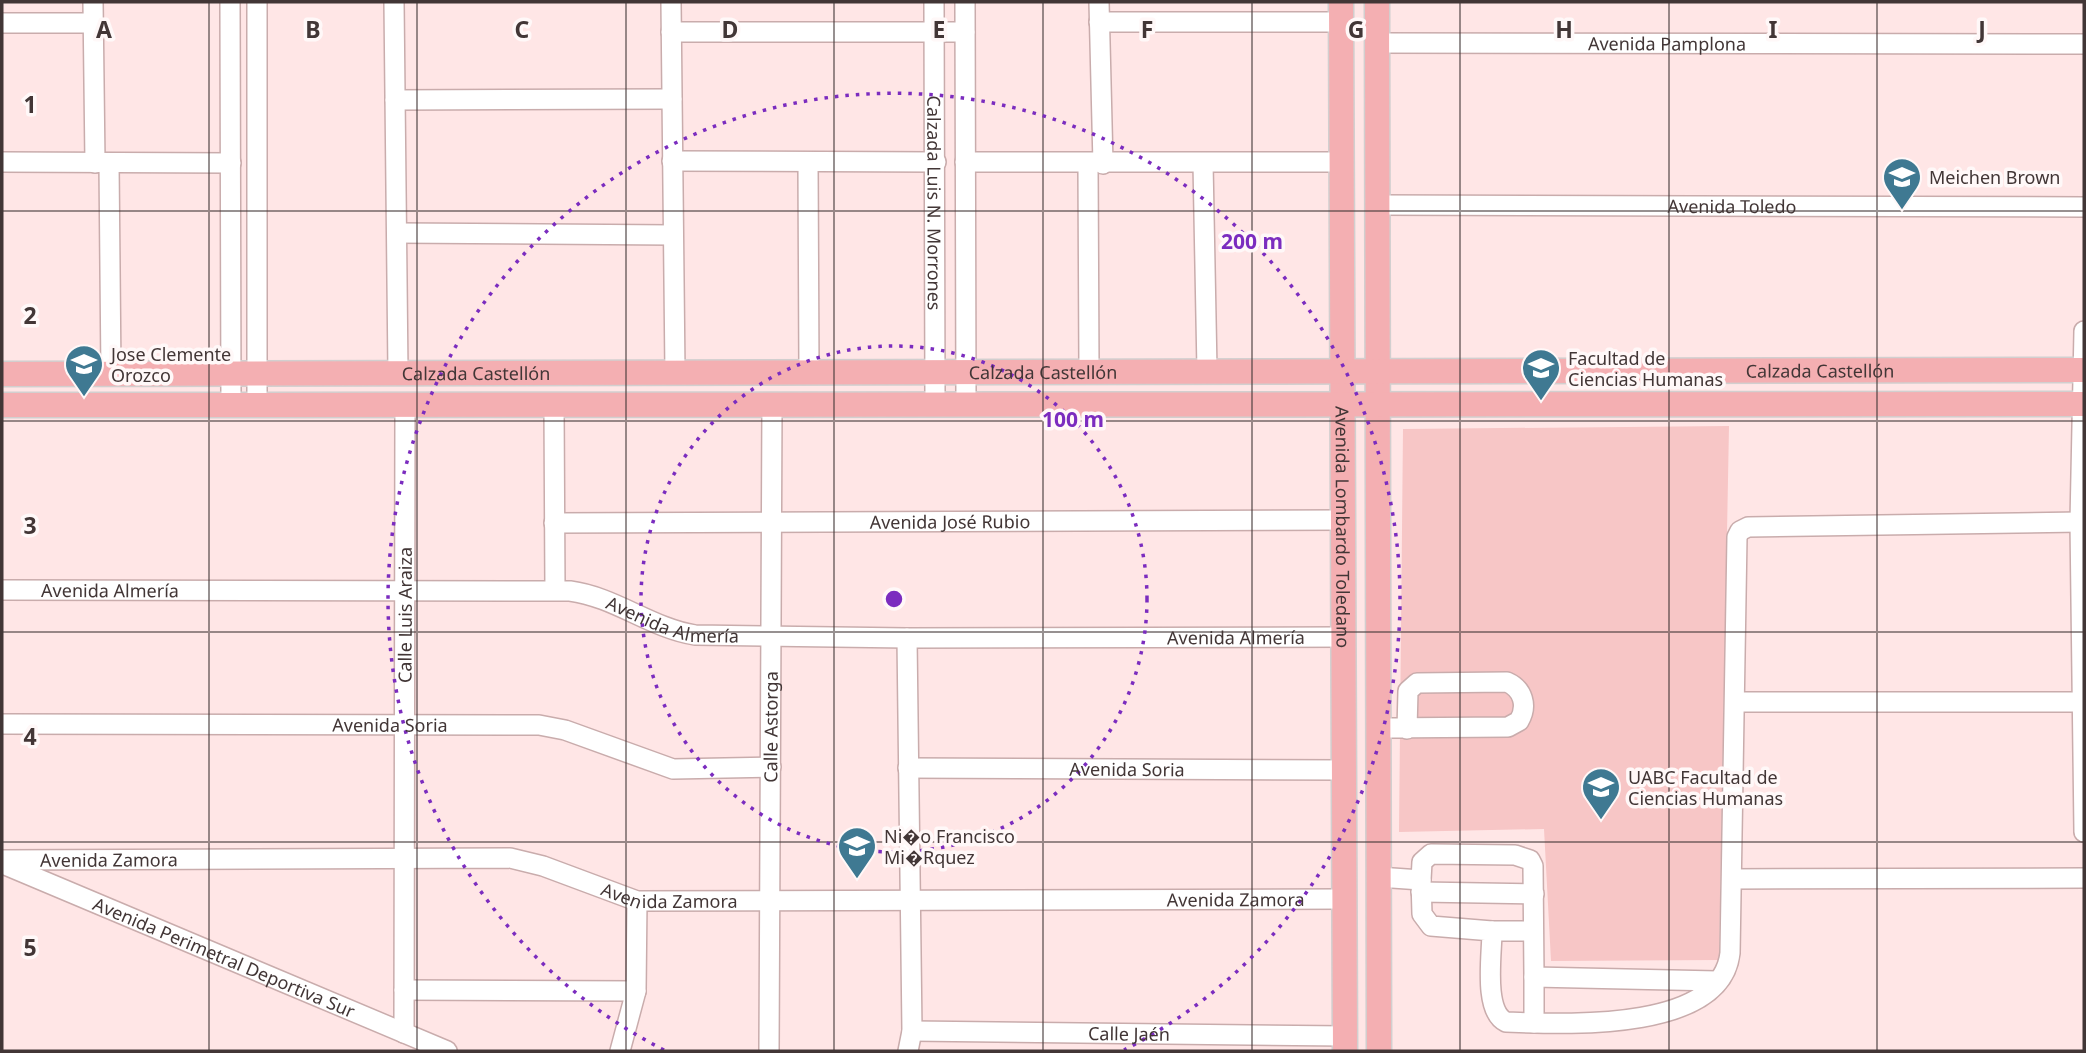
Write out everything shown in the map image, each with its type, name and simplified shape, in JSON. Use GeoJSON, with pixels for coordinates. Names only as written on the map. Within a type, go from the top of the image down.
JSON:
{"type":"FeatureCollection","features":[{"type":"Feature","properties":{"kind":"main road","name":"Avenida Lombardo Toledano"},"geometry":{"type":"LineString","coordinates":[[1377,2],[1379,1051]]}},
{"type":"Feature","properties":{"kind":"main road","name":"Avenida Lombardo Toledano"},"geometry":{"type":"LineString","coordinates":[[1341,12],[1345,520],[1343,899],[1348,1046]]}},
{"type":"Feature","properties":{"kind":"main road","name":"Calzada Castellón"},"geometry":{"type":"LineString","coordinates":[[2,374],[2084,370]]}},
{"type":"Feature","properties":{"kind":"main road","name":"Calzada Castellón"},"geometry":{"type":"LineString","coordinates":[[2,405],[257,407],[935,403],[2083,404]]}},
{"type":"Feature","properties":{"kind":"main road"},"geometry":{"type":"LineString","coordinates":[[1345,637],[1353,661],[1356,716],[1366,725],[1378,723]]}},
{"type":"Feature","properties":{"kind":"main road"},"geometry":{"type":"LineString","coordinates":[[1345,770],[1357,776],[1364,788],[1369,851],[1378,877]]}},
{"type":"Feature","properties":{"kind":"street"},"geometry":{"type":"LineString","coordinates":[[93,2],[111,374]]}},
{"type":"Feature","properties":{"kind":"street"},"geometry":{"type":"LineString","coordinates":[[230,2],[231,406]]}},
{"type":"Feature","properties":{"kind":"street"},"geometry":{"type":"LineString","coordinates":[[257,2],[257,407]]}},
{"type":"Feature","properties":{"kind":"street"},"geometry":{"type":"LineString","coordinates":[[394,2],[398,373]]}},
{"type":"Feature","properties":{"kind":"street"},"geometry":{"type":"LineString","coordinates":[[671,2],[674,373]]}},
{"type":"Feature","properties":{"kind":"street","name":"Calzada Luis N. Morrones"},"geometry":{"type":"LineString","coordinates":[[934,2],[935,403]]}},
{"type":"Feature","properties":{"kind":"street","name":"Calzada Luis N. Morrones"},"geometry":{"type":"LineString","coordinates":[[965,2],[965,403]]}},
{"type":"Feature","properties":{"kind":"street"},"geometry":{"type":"LineString","coordinates":[[1089,370],[1099,2]]}},
{"type":"Feature","properties":{"kind":"street"},"geometry":{"type":"LineString","coordinates":[[1099,22],[1341,12]]}},
{"type":"Feature","properties":{"kind":"street"},"geometry":{"type":"LineString","coordinates":[[2,23],[93,23]]}},
{"type":"Feature","properties":{"kind":"street"},"geometry":{"type":"LineString","coordinates":[[671,33],[965,32]]}},
{"type":"Feature","properties":{"kind":"street","name":"Avenida Pamplona"},"geometry":{"type":"LineString","coordinates":[[1377,43],[2084,44]]}},
{"type":"Feature","properties":{"kind":"street"},"geometry":{"type":"LineString","coordinates":[[230,93],[256,93]]}},
{"type":"Feature","properties":{"kind":"street"},"geometry":{"type":"LineString","coordinates":[[395,100],[672,99]]}},
{"type":"Feature","properties":{"kind":"street"},"geometry":{"type":"LineString","coordinates":[[672,161],[936,162]]}},
{"type":"Feature","properties":{"kind":"street"},"geometry":{"type":"LineString","coordinates":[[2,162],[230,163]]}},
{"type":"Feature","properties":{"kind":"street"},"geometry":{"type":"LineString","coordinates":[[808,162],[809,372]]}},
{"type":"Feature","properties":{"kind":"street"},"geometry":{"type":"LineString","coordinates":[[965,162],[1341,162]]}},
{"type":"Feature","properties":{"kind":"street"},"geometry":{"type":"LineString","coordinates":[[1203,163],[1207,370]]}},
{"type":"Feature","properties":{"kind":"street","name":"Avenida Toledo"},"geometry":{"type":"LineString","coordinates":[[1378,205],[2084,207]]}},
{"type":"Feature","properties":{"kind":"street"},"geometry":{"type":"LineString","coordinates":[[397,233],[673,234]]}},
{"type":"Feature","properties":{"kind":"street"},"geometry":{"type":"LineString","coordinates":[[2084,331],[2080,522],[2084,832]]}},
{"type":"Feature","properties":{"kind":"street","name":"Calle Astorga"},"geometry":{"type":"LineString","coordinates":[[769,1051],[772,405]]}},
{"type":"Feature","properties":{"kind":"street","name":"Calle Luis Araiza"},"geometry":{"type":"LineString","coordinates":[[404,1033],[405,406]]}},
{"type":"Feature","properties":{"kind":"street"},"geometry":{"type":"LineString","coordinates":[[554,406],[555,590]]}},
{"type":"Feature","properties":{"kind":"street","name":"Avenida José Rubio"},"geometry":{"type":"LineString","coordinates":[[554,523],[1345,520]]}},
{"type":"Feature","properties":{"kind":"street"},"geometry":{"type":"LineString","coordinates":[[1492,931],[1492,1000],[1494,1011],[1506,1022],[1641,1019],[1693,1002],[1717,981],[1730,959],[1737,702],[1737,537],[1740,531],[1748,527],[2080,522]]}},
{"type":"Feature","properties":{"kind":"street","name":"Avenida Almería"},"geometry":{"type":"LineString","coordinates":[[2,590],[555,590],[603,598],[684,633],[771,638],[1345,637]]}},
{"type":"Feature","properties":{"kind":"street"},"geometry":{"type":"LineString","coordinates":[[907,638],[912,1031],[908,1051]]}},
{"type":"Feature","properties":{"kind":"street"},"geometry":{"type":"LineString","coordinates":[[1378,723],[1508,727],[1522,716],[1524,701],[1518,689],[1507,682],[1420,682],[1408,691],[1407,723]]}},
{"type":"Feature","properties":{"kind":"street"},"geometry":{"type":"LineString","coordinates":[[1737,702],[2083,713]]}},
{"type":"Feature","properties":{"kind":"street","name":"Avenida Soria"},"geometry":{"type":"LineString","coordinates":[[2,724],[539,725],[565,730],[673,769],[771,767]]}},
{"type":"Feature","properties":{"kind":"street","name":"Avenida Soria"},"geometry":{"type":"LineString","coordinates":[[908,768],[1345,770]]}},
{"type":"Feature","properties":{"kind":"street"},"geometry":{"type":"LineString","coordinates":[[1534,932],[1431,926],[1422,914],[1422,862],[1431,854],[1516,855],[1532,862],[1534,894],[1534,932],[1534,978],[1534,1023]]}},
{"type":"Feature","properties":{"kind":"street","name":"Avenida Zamora"},"geometry":{"type":"LineString","coordinates":[[2,862],[405,858],[529,861],[637,901],[1343,899]]}},
{"type":"Feature","properties":{"kind":"street","name":"Avenida Perimetral Deportiva Sur"},"geometry":{"type":"LineString","coordinates":[[2,862],[447,1051]]}},
{"type":"Feature","properties":{"kind":"street"},"geometry":{"type":"LineString","coordinates":[[1378,877],[1421,886],[1534,894]]}},
{"type":"Feature","properties":{"kind":"street"},"geometry":{"type":"LineString","coordinates":[[1732,879],[2084,878]]}},
{"type":"Feature","properties":{"kind":"street"},"geometry":{"type":"LineString","coordinates":[[620,1051],[636,991],[637,901]]}},
{"type":"Feature","properties":{"kind":"street"},"geometry":{"type":"LineString","coordinates":[[1534,978],[1717,981]]}},
{"type":"Feature","properties":{"kind":"street"},"geometry":{"type":"LineString","coordinates":[[404,990],[636,991]]}},
{"type":"Feature","properties":{"kind":"street","name":"Calle Jaén"},"geometry":{"type":"LineString","coordinates":[[912,1031],[1348,1046]]}},
{"type":"Feature","properties":{"kind":"shaded area"},"geometry":{"type":"Polygon","coordinates":[[[1729,426],[1719,960],[1551,961],[1544,829],[1399,832],[1403,429],[1729,426]]]}},
{"type":"Feature","properties":{"kind":"place","name":"Meichen Brown"},"geometry":{"type":"Point","coordinates":[1902,211]}},
{"type":"Feature","properties":{"kind":"place","name":"Jose Clemente Orozco"},"geometry":{"type":"Point","coordinates":[84,398]}},
{"type":"Feature","properties":{"kind":"place","name":"Facultad de Ciencias Humanas"},"geometry":{"type":"Point","coordinates":[1541,402]}},
{"type":"Feature","properties":{"kind":"place","name":"UABC Facultad de Ciencias Humanas"},"geometry":{"type":"Point","coordinates":[1601,821]}},
{"type":"Feature","properties":{"kind":"place","name":"Ni�o Francisco Mi�Rquez"},"geometry":{"type":"Point","coordinates":[857,880]}}]}
